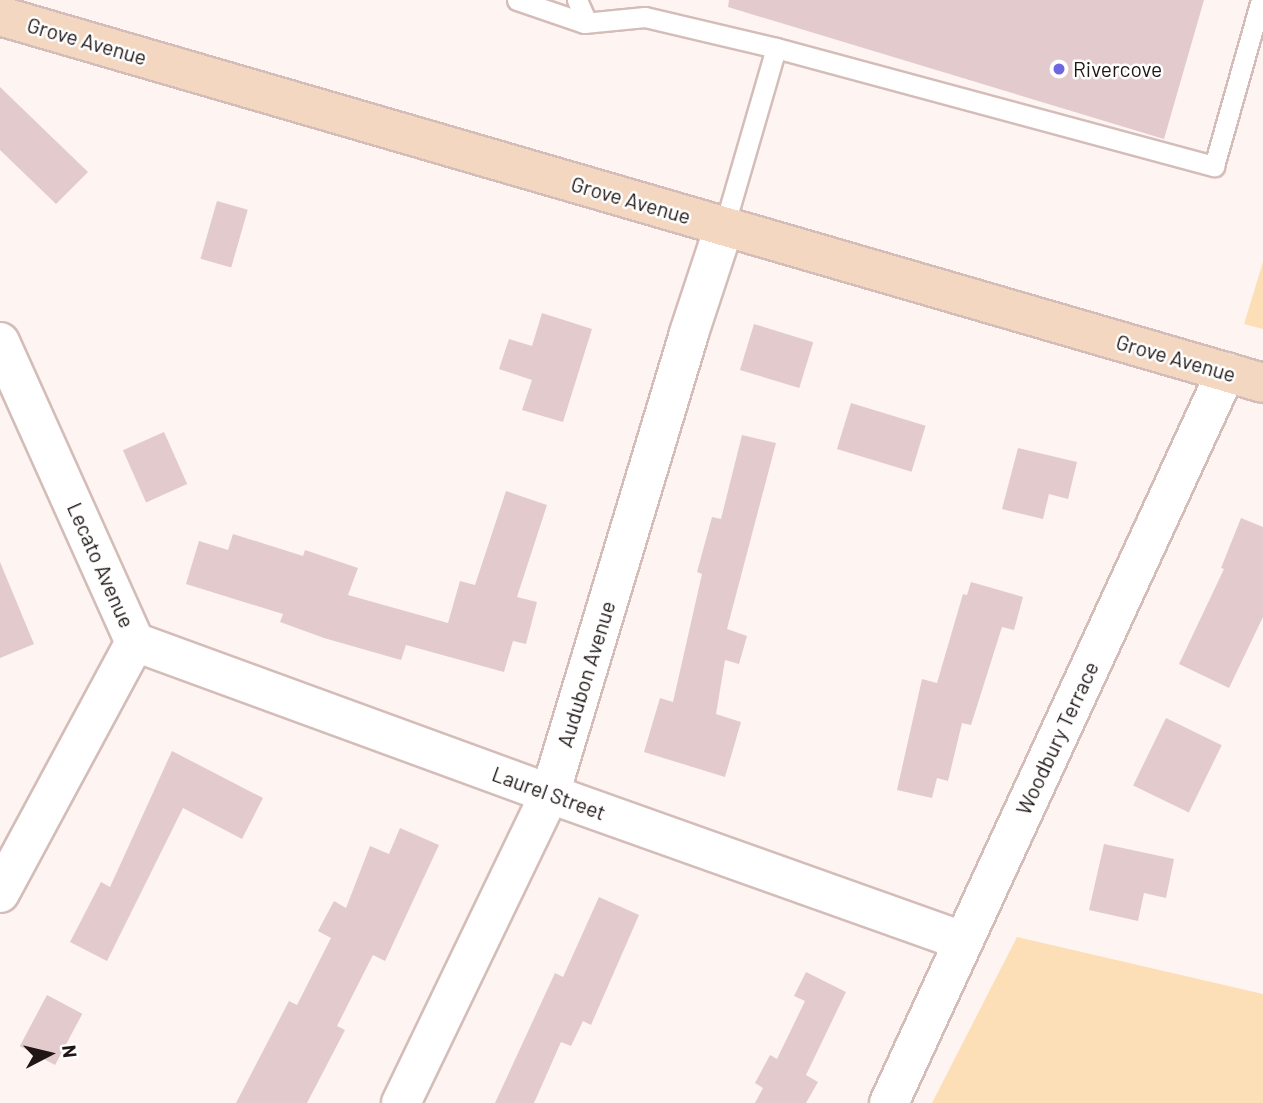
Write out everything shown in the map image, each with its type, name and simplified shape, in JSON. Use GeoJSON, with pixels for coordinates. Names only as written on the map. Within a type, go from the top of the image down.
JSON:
{"type":"FeatureCollection","features":[{"type":"Feature","properties":{"kind":"main road","name":"Grove Avenue"},"geometry":{"type":"LineString","coordinates":[[0,16],[1263,383]]}},
{"type":"Feature","properties":{"kind":"street","name":"Audubon Avenue"},"geometry":{"type":"LineString","coordinates":[[401,1103],[550,794],[689,333],[724,227]]}},
{"type":"Feature","properties":{"kind":"street","name":"Lecato Avenue"},"geometry":{"type":"LineString","coordinates":[[0,342],[135,642],[0,893]]}},
{"type":"Feature","properties":{"kind":"street","name":"Woodbury Terrace"},"geometry":{"type":"LineString","coordinates":[[889,1103],[1226,372]]}},
{"type":"Feature","properties":{"kind":"street","name":"Laurel Street"},"geometry":{"type":"LineString","coordinates":[[135,642],[963,941]]}},
{"type":"Feature","properties":{"kind":"lane"},"geometry":{"type":"LineString","coordinates":[[517,0],[587,22],[645,17],[776,48],[1214,166],[1261,0]]}},
{"type":"Feature","properties":{"kind":"lane"},"geometry":{"type":"LineString","coordinates":[[577,0],[587,22]]}},
{"type":"Feature","properties":{"kind":"lane"},"geometry":{"type":"LineString","coordinates":[[724,227],[776,48]]}},
{"type":"Feature","properties":{"kind":"shaded area"},"geometry":{"type":"Polygon","coordinates":[[[1263,262],[1263,329],[1244,324],[1263,262]]]}},
{"type":"Feature","properties":{"kind":"shaded area"},"geometry":{"type":"Polygon","coordinates":[[[1017,937],[1263,994],[1263,1103],[932,1103],[1017,937]]]}},
{"type":"Feature","properties":{"kind":"building","name":"Rivercove"},"geometry":{"type":"Polygon","coordinates":[[[729,0],[1204,0],[1164,139],[728,7],[729,0]]]}},
{"type":"Feature","properties":{"kind":"building"},"geometry":{"type":"Polygon","coordinates":[[[0,87],[88,172],[56,204],[0,150],[0,87]]]}},
{"type":"Feature","properties":{"kind":"building"},"geometry":{"type":"Polygon","coordinates":[[[217,201],[248,210],[231,267],[200,259],[217,201]]]}},
{"type":"Feature","properties":{"kind":"building"},"geometry":{"type":"Polygon","coordinates":[[[542,313],[592,329],[563,422],[522,410],[532,380],[499,369],[509,339],[532,346],[542,313]]]}},
{"type":"Feature","properties":{"kind":"building"},"geometry":{"type":"Polygon","coordinates":[[[754,324],[813,342],[799,388],[740,370],[754,324]]]}},
{"type":"Feature","properties":{"kind":"building"},"geometry":{"type":"Polygon","coordinates":[[[851,403],[926,426],[912,472],[837,449],[851,403]]]}},
{"type":"Feature","properties":{"kind":"building"},"geometry":{"type":"Polygon","coordinates":[[[164,432],[187,484],[146,502],[123,450],[164,432]]]}},
{"type":"Feature","properties":{"kind":"building"},"geometry":{"type":"Polygon","coordinates":[[[742,435],[776,443],[727,629],[747,636],[739,664],[725,660],[716,714],[741,722],[725,777],[644,752],[660,698],[673,702],[702,574],[697,572],[712,517],[721,519],[742,435]]]}},
{"type":"Feature","properties":{"kind":"building"},"geometry":{"type":"Polygon","coordinates":[[[1018,448],[1077,462],[1068,499],[1049,494],[1043,519],[1002,509],[1018,448]]]}},
{"type":"Feature","properties":{"kind":"building"},"geometry":{"type":"Polygon","coordinates":[[[506,491],[547,505],[517,597],[537,602],[526,644],[513,641],[504,672],[406,645],[401,660],[324,638],[280,622],[283,614],[186,584],[199,541],[228,550],[233,534],[303,556],[305,550],[358,568],[348,595],[448,623],[460,581],[475,585],[506,491]]]}},
{"type":"Feature","properties":{"kind":"building"},"geometry":{"type":"Polygon","coordinates":[[[1241,518],[1263,527],[1263,617],[1229,688],[1179,664],[1224,569],[1221,568],[1241,518]]]}},
{"type":"Feature","properties":{"kind":"building"},"geometry":{"type":"Polygon","coordinates":[[[0,562],[34,644],[0,658],[0,562]]]}},
{"type":"Feature","properties":{"kind":"building"},"geometry":{"type":"Polygon","coordinates":[[[971,582],[1023,597],[1014,630],[1002,627],[971,725],[962,723],[948,781],[937,778],[932,798],[897,790],[922,679],[937,683],[963,594],[967,595],[971,582]]]}},
{"type":"Feature","properties":{"kind":"building"},"geometry":{"type":"Polygon","coordinates":[[[1166,718],[1222,745],[1189,813],[1133,785],[1166,718]]]}},
{"type":"Feature","properties":{"kind":"building"},"geometry":{"type":"Polygon","coordinates":[[[172,751],[263,798],[242,839],[183,808],[107,961],[70,942],[101,882],[110,887],[172,751]]]}},
{"type":"Feature","properties":{"kind":"building"},"geometry":{"type":"Polygon","coordinates":[[[400,828],[439,845],[385,961],[373,955],[337,1026],[345,1030],[307,1103],[236,1103],[289,1001],[297,1005],[331,938],[318,931],[334,901],[346,908],[370,846],[389,854],[400,828]]]}},
{"type":"Feature","properties":{"kind":"building"},"geometry":{"type":"Polygon","coordinates":[[[1104,844],[1174,859],[1166,898],[1144,893],[1138,921],[1089,910],[1104,844]]]}},
{"type":"Feature","properties":{"kind":"building"},"geometry":{"type":"Polygon","coordinates":[[[599,897],[639,915],[591,1025],[583,1021],[571,1046],[561,1042],[534,1103],[495,1103],[555,973],[563,977],[599,897]]]}},
{"type":"Feature","properties":{"kind":"building"},"geometry":{"type":"Polygon","coordinates":[[[806,972],[846,992],[806,1075],[818,1082],[806,1103],[755,1103],[763,1088],[755,1083],[770,1055],[777,1059],[805,1001],[794,996],[806,972]]]}},
{"type":"Feature","properties":{"kind":"building"},"geometry":{"type":"Polygon","coordinates":[[[47,995],[82,1014],[55,1065],[20,1046],[47,995]]]}},
{"type":"Feature","properties":{"kind":"place","name":"Rivercove"},"geometry":{"type":"Point","coordinates":[1059,69]}}]}
